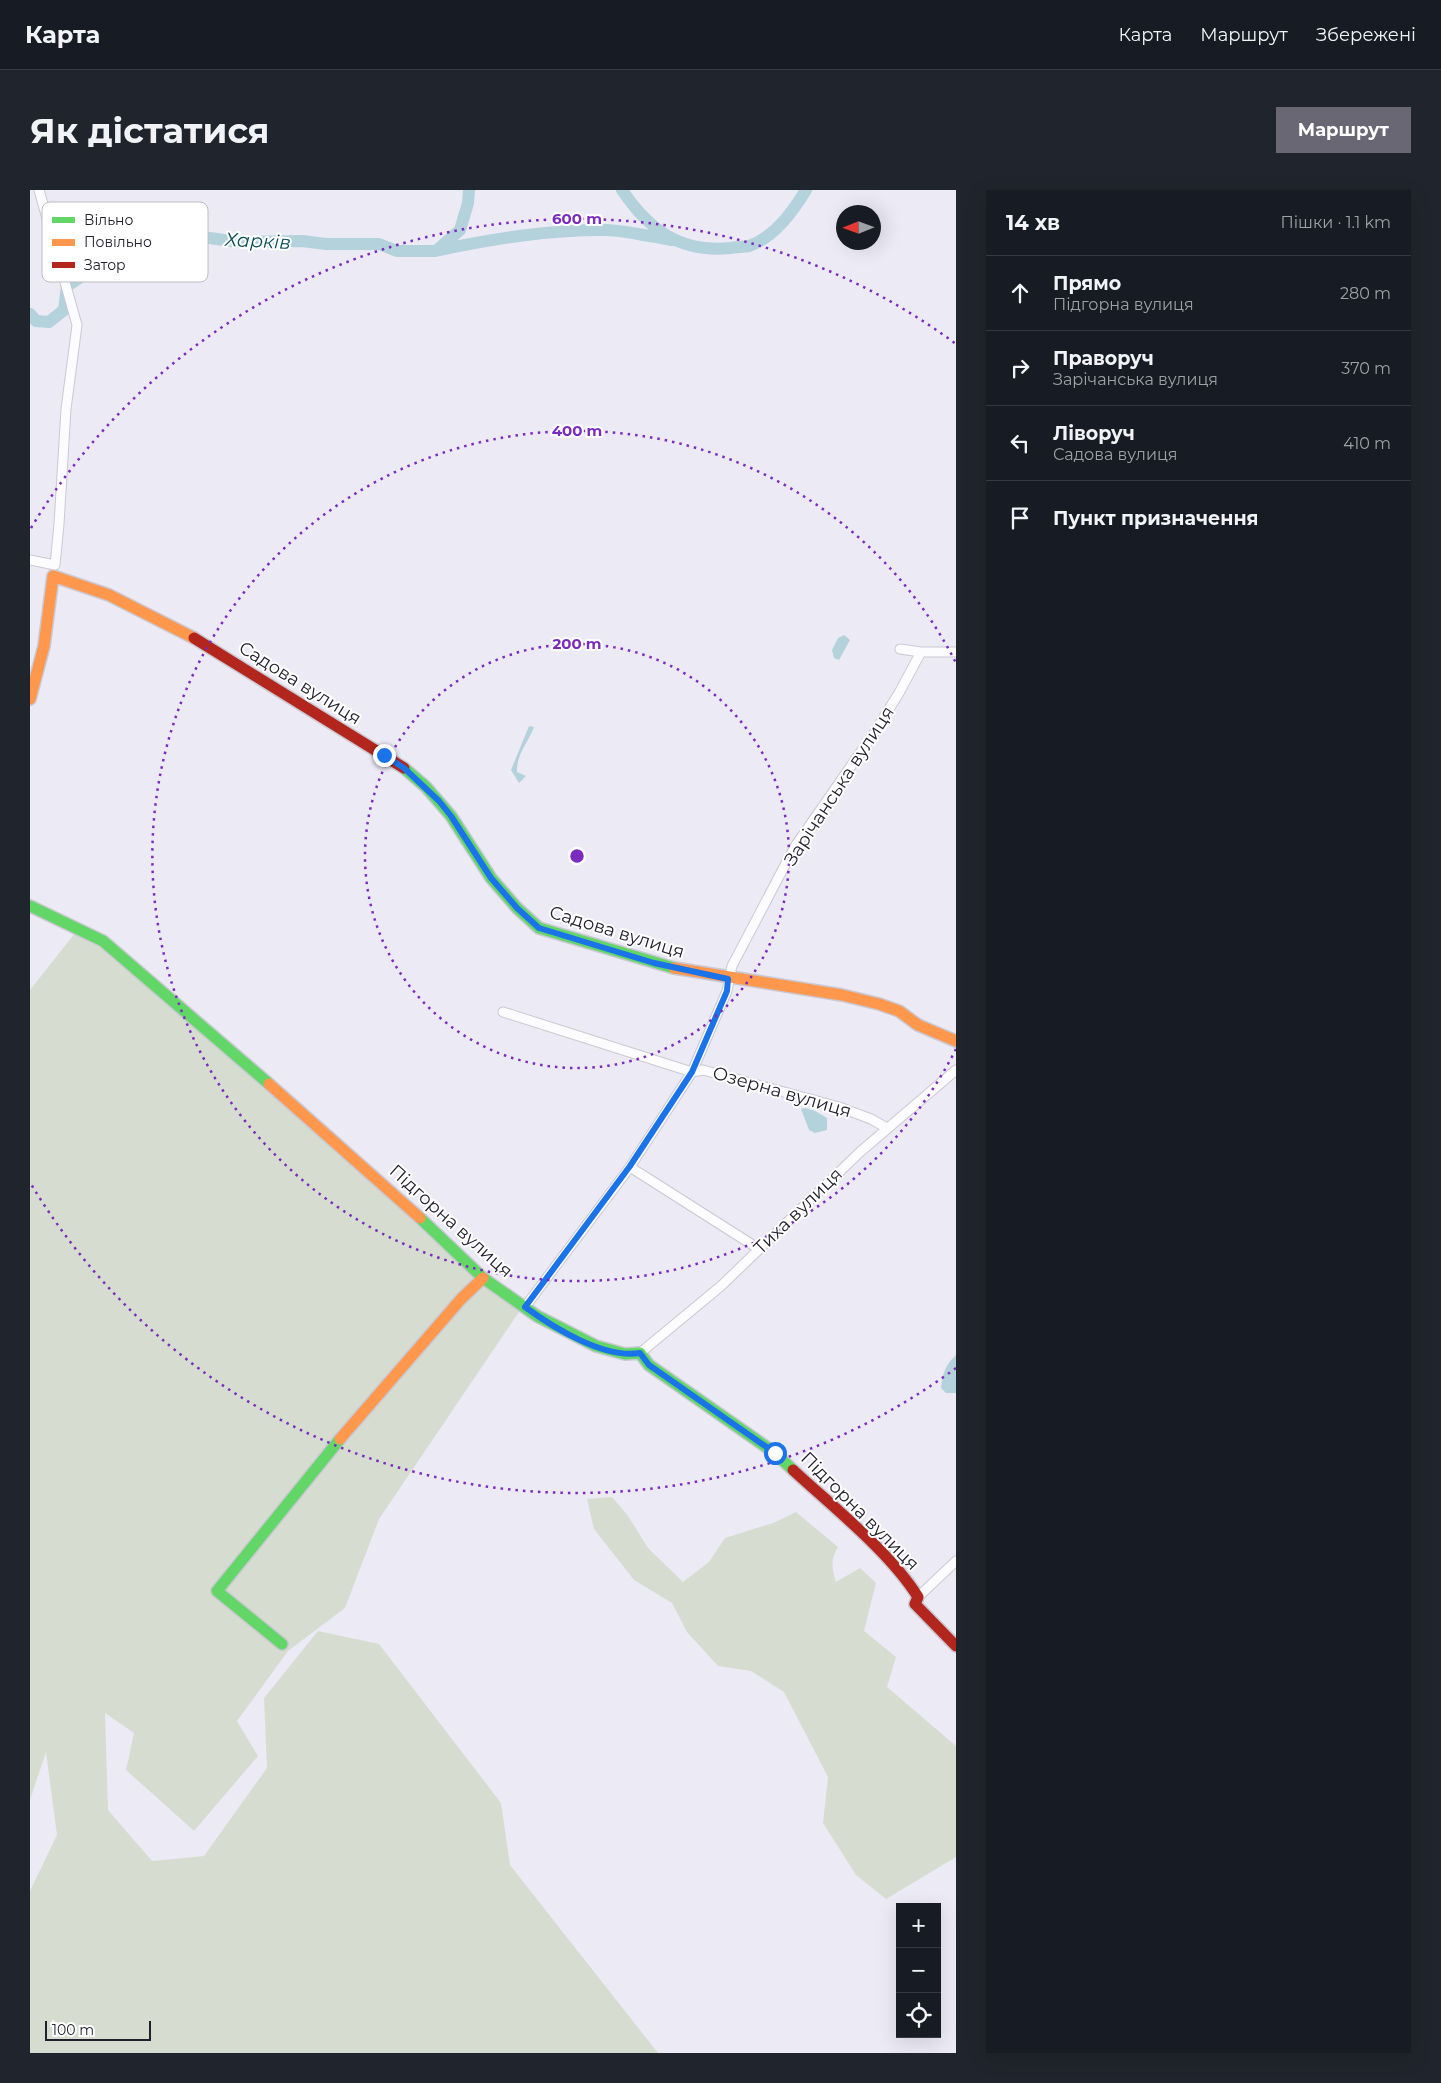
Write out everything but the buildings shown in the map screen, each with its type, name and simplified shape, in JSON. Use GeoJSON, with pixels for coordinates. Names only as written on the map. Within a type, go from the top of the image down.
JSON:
{"type":"FeatureCollection","features":[{"type":"Feature","properties":{"kind":"street"},"geometry":{"type":"LineString","coordinates":[[30,699],[44,646],[60,524],[66,409],[77,325],[66,282]]}},
{"type":"Feature","properties":{"kind":"street","name":"Садова вулиця"},"geometry":{"type":"LineString","coordinates":[[30,560],[141,608],[234,662],[404,768],[426,787],[451,816],[491,878],[517,908],[539,928],[654,963],[728,979],[842,995],[879,1004],[899,1011],[925,1028],[956,1041]]}},
{"type":"Feature","properties":{"kind":"street"},"geometry":{"type":"LineString","coordinates":[[900,649],[921,652],[956,652]]}},
{"type":"Feature","properties":{"kind":"street","name":"Зарічанська вулиця"},"geometry":{"type":"LineString","coordinates":[[525,1307],[630,1166],[692,1072],[727,991],[728,979],[738,954],[796,845],[900,693],[921,652]]}},
{"type":"Feature","properties":{"kind":"street","name":"Підгорна вулиця"},"geometry":{"type":"LineString","coordinates":[[30,906],[103,941],[398,1197],[483,1278],[552,1324],[596,1346],[625,1354],[640,1353],[649,1365],[775,1453],[872,1544],[910,1584],[918,1597],[915,1604],[956,1646]]}},
{"type":"Feature","properties":{"kind":"street","name":"Озерна вулиця"},"geometry":{"type":"LineString","coordinates":[[503,1012],[692,1072],[704,1070],[839,1107],[871,1119],[887,1128]]}},
{"type":"Feature","properties":{"kind":"street","name":"Тиха вулиця"},"geometry":{"type":"LineString","coordinates":[[640,1353],[721,1286],[820,1192],[832,1178],[887,1128],[956,1070]]}},
{"type":"Feature","properties":{"kind":"street"},"geometry":{"type":"LineString","coordinates":[[630,1166],[759,1249]]}},
{"type":"Feature","properties":{"kind":"street"},"geometry":{"type":"LineString","coordinates":[[282,1644],[217,1591],[325,1457],[461,1299],[483,1278]]}},
{"type":"Feature","properties":{"kind":"street"},"geometry":{"type":"LineString","coordinates":[[918,1597],[956,1561]]}},
{"type":"Feature","properties":{"kind":"shaded area"},"geometry":{"type":"Polygon","coordinates":[[[75,933],[105,950],[134,970],[188,1014],[291,1111],[521,1309],[379,1519],[345,1608],[288,1651],[237,1721],[258,1756],[194,1831],[126,1770],[134,1733],[105,1713],[108,1810],[152,1861],[204,1856],[267,1768],[264,1698],[318,1631],[379,1644],[501,1803],[510,1865],[658,2053],[30,2053],[30,1891],[57,1835],[46,1752],[30,1800],[30,990],[75,933]]]}},
{"type":"Feature","properties":{"kind":"shaded area"},"geometry":{"type":"Polygon","coordinates":[[[612,1497],[628,1516],[648,1548],[683,1582],[709,1562],[725,1538],[773,1523],[796,1512],[838,1547],[833,1564],[836,1582],[860,1568],[876,1583],[864,1631],[896,1657],[887,1687],[956,1746],[956,1857],[886,1899],[856,1875],[823,1823],[828,1777],[784,1692],[751,1671],[718,1666],[687,1632],[672,1603],[634,1580],[594,1529],[587,1499],[612,1497]]]}},
{"type":"Feature","properties":{"kind":"water"},"geometry":{"type":"Polygon","coordinates":[[[844,635],[850,640],[839,660],[834,658],[832,650],[838,638],[844,635]]]}},
{"type":"Feature","properties":{"kind":"water"},"geometry":{"type":"Polygon","coordinates":[[[529,726],[534,727],[520,755],[517,766],[517,772],[526,776],[519,783],[511,770],[529,726]]]}},
{"type":"Feature","properties":{"kind":"water"},"geometry":{"type":"Polygon","coordinates":[[[805,1108],[827,1118],[827,1130],[815,1133],[809,1130],[801,1109],[805,1108]]]}},
{"type":"Feature","properties":{"kind":"water"},"geometry":{"type":"Polygon","coordinates":[[[956,1355],[956,1393],[946,1393],[941,1388],[944,1374],[949,1362],[956,1355]]]}},
{"type":"Feature","properties":{"kind":"waterway","name":"Харків"},"geometry":{"type":"LineString","coordinates":[[208,238],[238,242],[302,241],[326,244],[379,244],[397,251],[436,251],[460,230],[468,203],[469,190]]}},
{"type":"Feature","properties":{"kind":"waterway","name":"Харків"},"geometry":{"type":"LineString","coordinates":[[622,190],[643,217],[667,236],[696,247],[712,249],[749,246],[758,242],[782,223],[806,190]]}},
{"type":"Feature","properties":{"kind":"waterway","name":"Харків"},"geometry":{"type":"LineString","coordinates":[[439,250],[523,236],[586,230],[607,230],[672,240]]}},
{"type":"Feature","properties":{"kind":"waterway","name":"Харків"},"geometry":{"type":"LineString","coordinates":[[30,314],[36,321],[49,322],[64,310],[67,286],[73,282]]}},
{"type":"Feature","properties":{"kind":"traffic: fast"},"geometry":{"type":"LineString","coordinates":[[404,768],[426,787],[451,816],[491,878],[517,908],[539,928],[674,968]]}},
{"type":"Feature","properties":{"kind":"traffic: fast"},"geometry":{"type":"LineString","coordinates":[[30,906],[103,941],[269,1084]]}},
{"type":"Feature","properties":{"kind":"traffic: fast"},"geometry":{"type":"LineString","coordinates":[[420,1218],[483,1278],[537,1316],[596,1346],[625,1354],[640,1353],[649,1365],[775,1453],[793,1470]]}},
{"type":"Feature","properties":{"kind":"traffic: fast"},"geometry":{"type":"LineString","coordinates":[[282,1644],[217,1591],[340,1439]]}},
{"type":"Feature","properties":{"kind":"traffic: slow"},"geometry":{"type":"LineString","coordinates":[[30,699],[44,646],[53,576],[109,595],[194,638]]}},
{"type":"Feature","properties":{"kind":"traffic: slow"},"geometry":{"type":"LineString","coordinates":[[674,968],[842,995],[879,1004],[899,1011],[918,1025],[956,1041]]}},
{"type":"Feature","properties":{"kind":"traffic: slow"},"geometry":{"type":"LineString","coordinates":[[269,1084],[420,1218]]}},
{"type":"Feature","properties":{"kind":"traffic: slow"},"geometry":{"type":"LineString","coordinates":[[340,1439],[461,1299],[483,1278]]}},
{"type":"Feature","properties":{"kind":"traffic: jam"},"geometry":{"type":"LineString","coordinates":[[194,638],[404,768]]}},
{"type":"Feature","properties":{"kind":"traffic: jam"},"geometry":{"type":"LineString","coordinates":[[793,1470],[860,1530],[892,1563],[918,1597],[915,1604],[956,1646]]}},
{"type":"Feature","properties":{"kind":"route"},"geometry":{"type":"LineString","coordinates":[[384,755],[404,768],[439,801],[451,816],[491,878],[517,908],[539,928],[654,963],[728,979],[727,991],[692,1072],[630,1166],[525,1307],[537,1316],[596,1346],[625,1354],[640,1353],[649,1365],[775,1453]]}}]}
